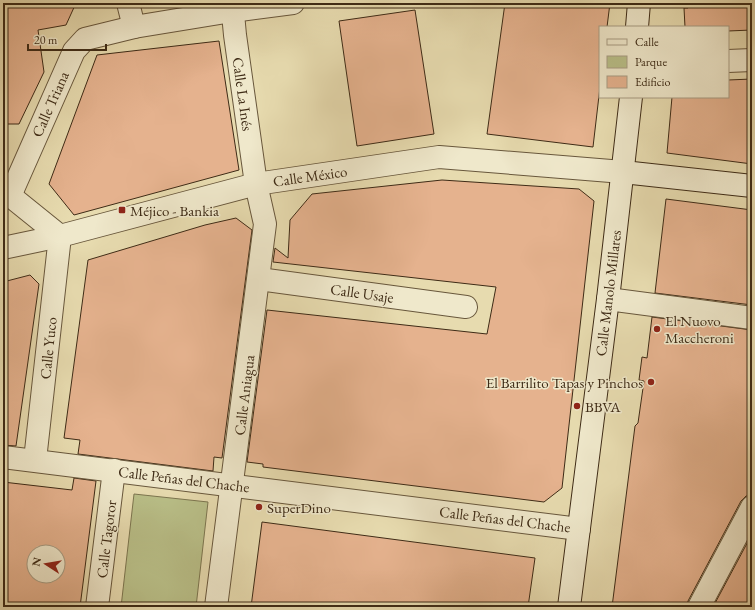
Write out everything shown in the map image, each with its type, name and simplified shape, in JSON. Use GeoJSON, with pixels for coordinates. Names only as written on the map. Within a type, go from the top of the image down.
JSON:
{"type":"FeatureCollection","features":[{"type":"Feature","properties":{"kind":"street"},"geometry":{"type":"LineString","coordinates":[[128,3],[134,27]]}},
{"type":"Feature","properties":{"kind":"street","name":"Calle Triana"},"geometry":{"type":"LineString","coordinates":[[6,193],[74,51],[85,39],[134,27],[232,7],[293,3]]}},
{"type":"Feature","properties":{"kind":"street"},"geometry":{"type":"LineString","coordinates":[[637,26],[639,3]]}},
{"type":"Feature","properties":{"kind":"street","name":"Calle La Inés"},"geometry":{"type":"LineString","coordinates":[[232,7],[234,35],[256,184]]}},
{"type":"Feature","properties":{"kind":"street"},"geometry":{"type":"LineString","coordinates":[[729,61],[752,60]]}},
{"type":"Feature","properties":{"kind":"street","name":"Calle Manolo Millares"},"geometry":{"type":"LineString","coordinates":[[569,607],[608,300],[631,98]]}},
{"type":"Feature","properties":{"kind":"street","name":"Calle México"},"geometry":{"type":"LineString","coordinates":[[3,248],[60,236],[256,184],[439,157],[623,172],[752,186]]}},
{"type":"Feature","properties":{"kind":"street","name":"Calle Aniagua"},"geometry":{"type":"LineString","coordinates":[[216,607],[266,224],[256,184]]}},
{"type":"Feature","properties":{"kind":"street"},"geometry":{"type":"LineString","coordinates":[[6,193],[60,236]]}},
{"type":"Feature","properties":{"kind":"street","name":"Calle Yuco"},"geometry":{"type":"LineString","coordinates":[[35,460],[60,236]]}},
{"type":"Feature","properties":{"kind":"street","name":"Calle Usaje"},"geometry":{"type":"LineString","coordinates":[[259,279],[466,307]]}},
{"type":"Feature","properties":{"kind":"street"},"geometry":{"type":"LineString","coordinates":[[608,300],[752,318]]}},
{"type":"Feature","properties":{"kind":"street","name":"Calle Peñas del Chache"},"geometry":{"type":"LineString","coordinates":[[3,457],[579,529]]}},
{"type":"Feature","properties":{"kind":"street","name":"Calle Tagoror"},"geometry":{"type":"LineString","coordinates":[[97,607],[114,470]]}},
{"type":"Feature","properties":{"kind":"street"},"geometry":{"type":"LineString","coordinates":[[699,607],[752,507]]}},
{"type":"Feature","properties":{"kind":"green space"},"geometry":{"type":"Polygon","coordinates":[[[134,494],[208,502],[196,607],[121,607],[134,494]]]}},
{"type":"Feature","properties":{"kind":"building"},"geometry":{"type":"Polygon","coordinates":[[[3,3],[76,3],[66,25],[38,30],[44,72],[19,124],[3,124],[3,3]]]}},
{"type":"Feature","properties":{"kind":"building"},"geometry":{"type":"Polygon","coordinates":[[[505,3],[610,3],[607,26],[599,26],[599,96],[593,147],[487,134],[505,3]]]}},
{"type":"Feature","properties":{"kind":"building"},"geometry":{"type":"Polygon","coordinates":[[[688,3],[752,3],[752,30],[729,31],[729,26],[685,26],[684,8],[688,8],[688,3]]]}},
{"type":"Feature","properties":{"kind":"building"},"geometry":{"type":"Polygon","coordinates":[[[415,10],[434,134],[357,146],[339,21],[415,10]]]}},
{"type":"Feature","properties":{"kind":"building"},"geometry":{"type":"Polygon","coordinates":[[[219,41],[239,170],[74,215],[49,184],[97,55],[219,41]]]}},
{"type":"Feature","properties":{"kind":"building"},"geometry":{"type":"Polygon","coordinates":[[[752,79],[752,164],[667,153],[672,98],[729,98],[729,80],[752,79]]]}},
{"type":"Feature","properties":{"kind":"building"},"geometry":{"type":"Polygon","coordinates":[[[442,180],[579,189],[594,201],[562,488],[544,502],[263,467],[263,464],[247,462],[267,310],[487,334],[496,287],[273,262],[275,248],[288,258],[290,220],[312,194],[442,180]]]}},
{"type":"Feature","properties":{"kind":"building"},"geometry":{"type":"Polygon","coordinates":[[[666,199],[752,210],[752,305],[655,293],[666,199]]]}},
{"type":"Feature","properties":{"kind":"building"},"geometry":{"type":"Polygon","coordinates":[[[236,218],[252,230],[222,458],[214,457],[213,471],[78,454],[80,440],[64,438],[88,260],[205,225],[236,218]]]}},
{"type":"Feature","properties":{"kind":"building"},"geometry":{"type":"Polygon","coordinates":[[[30,275],[39,284],[16,446],[3,445],[3,282],[30,275]]]}},
{"type":"Feature","properties":{"kind":"building"},"geometry":{"type":"Polygon","coordinates":[[[652,317],[752,330],[752,495],[746,496],[741,501],[688,601],[687,607],[612,607],[635,426],[638,423],[644,381],[639,380],[642,357],[647,358],[652,317]]]}},
{"type":"Feature","properties":{"kind":"building"},"geometry":{"type":"Polygon","coordinates":[[[74,478],[96,481],[80,607],[3,607],[3,482],[72,490],[74,478]]]}},
{"type":"Feature","properties":{"kind":"building"},"geometry":{"type":"Polygon","coordinates":[[[262,522],[535,558],[528,607],[251,607],[262,522]]]}},
{"type":"Feature","properties":{"kind":"building"},"geometry":{"type":"Polygon","coordinates":[[[752,534],[752,607],[713,607],[752,534]]]}},
{"type":"Feature","properties":{"kind":"place","name":"Méjico - Bankia"},"geometry":{"type":"Point","coordinates":[122,210]}},
{"type":"Feature","properties":{"kind":"place","name":"El Nuovo Maccheroni"},"geometry":{"type":"Point","coordinates":[657,329]}},
{"type":"Feature","properties":{"kind":"place","name":"El Barrilito Tapas y Pinchos"},"geometry":{"type":"Point","coordinates":[651,382]}},
{"type":"Feature","properties":{"kind":"place","name":"BBVA"},"geometry":{"type":"Point","coordinates":[577,406]}},
{"type":"Feature","properties":{"kind":"place","name":"SuperDino"},"geometry":{"type":"Point","coordinates":[259,507]}}]}
